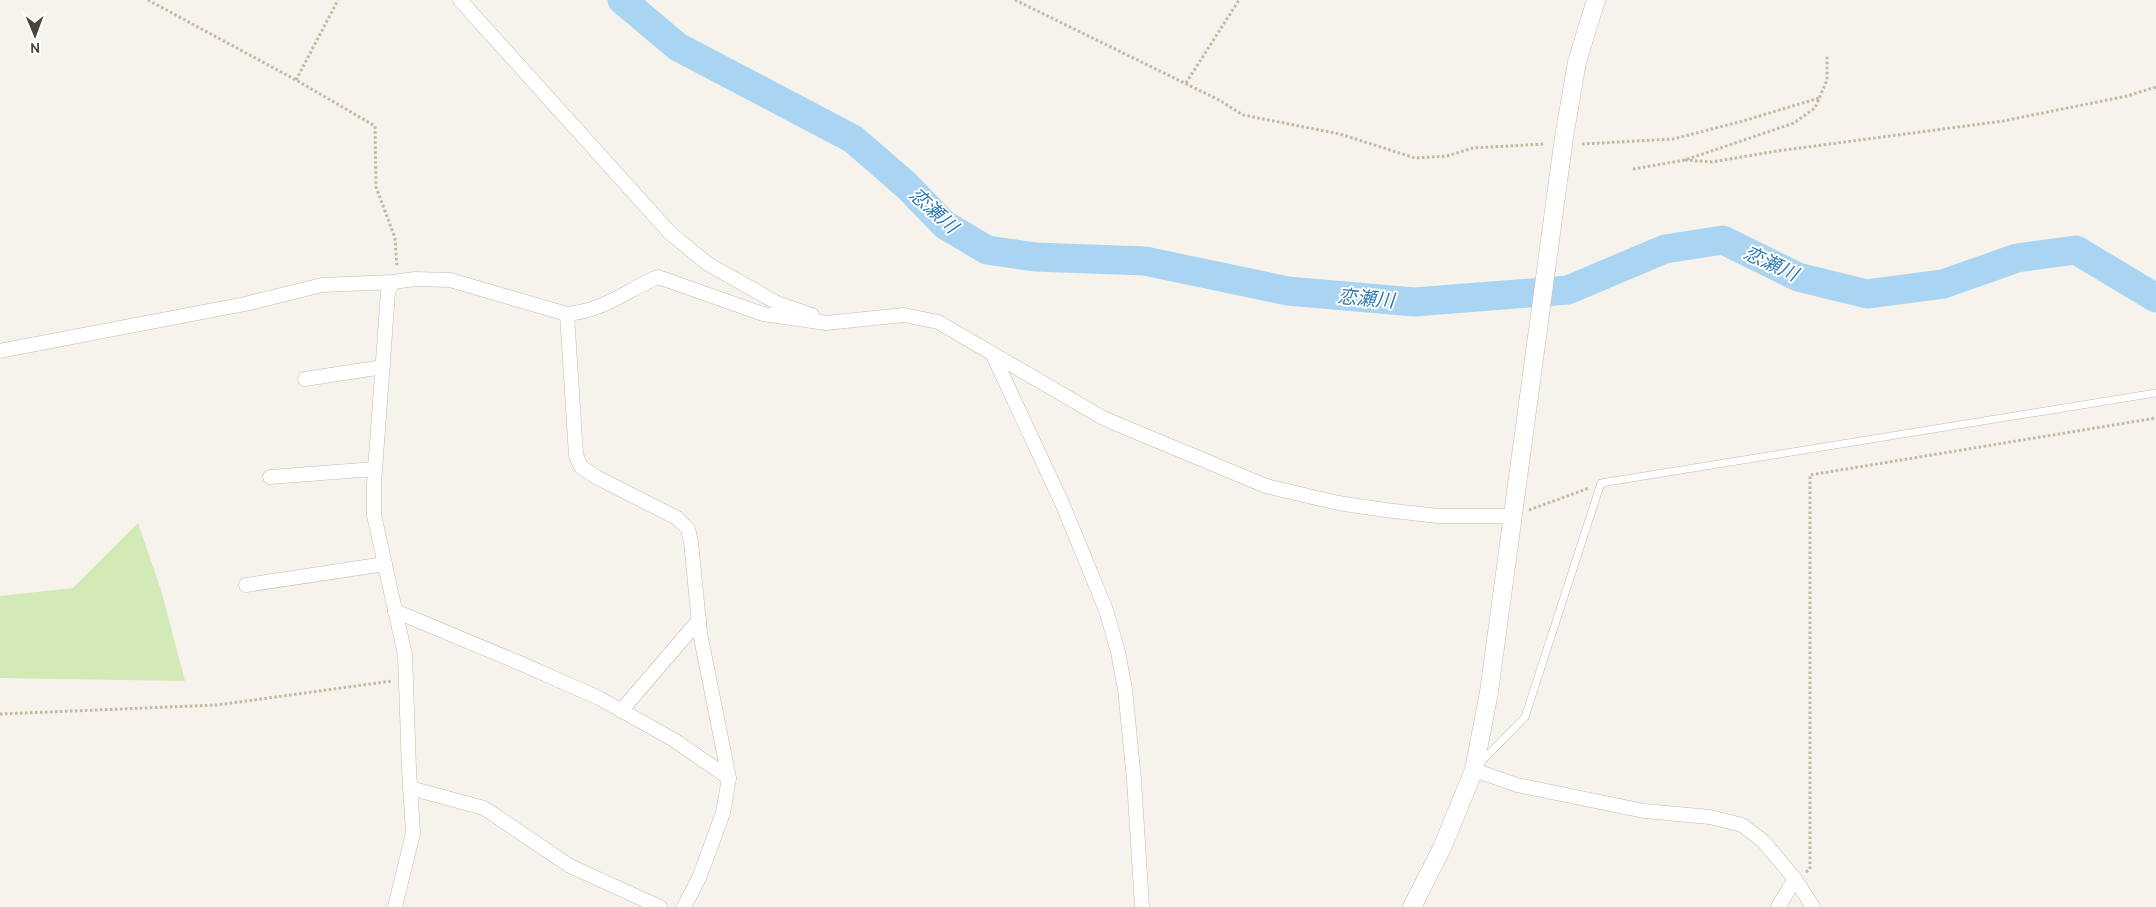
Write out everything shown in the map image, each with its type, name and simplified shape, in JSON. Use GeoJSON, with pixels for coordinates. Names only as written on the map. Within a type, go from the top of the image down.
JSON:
{"type":"FeatureCollection","features":[{"type":"Feature","properties":{"kind":"street"},"geometry":{"type":"LineString","coordinates":[[460,0],[670,233],[708,264],[777,303],[815,315],[826,323]]}},
{"type":"Feature","properties":{"kind":"street"},"geometry":{"type":"LineString","coordinates":[[1412,907],[1442,848],[1474,770],[1489,692],[1557,186],[1577,62],[1596,0]]}},
{"type":"Feature","properties":{"kind":"street"},"geometry":{"type":"LineString","coordinates":[[0,351],[244,304],[322,285],[393,282],[415,279],[450,280],[567,314],[599,308],[658,277],[763,314],[826,323],[904,315],[938,322],[1105,419],[1266,486],[1338,503],[1394,511],[1438,516],[1513,516]]}},
{"type":"Feature","properties":{"kind":"street"},"geometry":{"type":"LineString","coordinates":[[393,282],[388,292],[375,469],[374,515],[405,655],[413,833],[395,907]]}},
{"type":"Feature","properties":{"kind":"street"},"geometry":{"type":"LineString","coordinates":[[567,314],[576,455],[581,467],[598,478],[677,518],[688,529],[691,542],[699,620],[729,778],[723,813],[698,878],[684,907]]}},
{"type":"Feature","properties":{"kind":"street"},"geometry":{"type":"LineString","coordinates":[[993,355],[1062,503],[1106,610],[1118,652],[1125,689],[1134,780],[1142,907]]}},
{"type":"Feature","properties":{"kind":"street"},"geometry":{"type":"LineString","coordinates":[[305,379],[383,367]]}},
{"type":"Feature","properties":{"kind":"street"},"geometry":{"type":"LineString","coordinates":[[270,477],[375,469]]}},
{"type":"Feature","properties":{"kind":"street"},"geometry":{"type":"LineString","coordinates":[[246,585],[385,564]]}},
{"type":"Feature","properties":{"kind":"street"},"geometry":{"type":"LineString","coordinates":[[395,611],[599,698],[674,740],[729,778]]}},
{"type":"Feature","properties":{"kind":"street"},"geometry":{"type":"LineString","coordinates":[[621,711],[699,620]]}},
{"type":"Feature","properties":{"kind":"street"},"geometry":{"type":"LineString","coordinates":[[1474,770],[1518,786],[1644,811],[1710,817],[1742,825],[1763,840],[1795,879],[1813,907]]}},
{"type":"Feature","properties":{"kind":"street"},"geometry":{"type":"LineString","coordinates":[[410,788],[484,808],[570,866],[660,907]]}},
{"type":"Feature","properties":{"kind":"street"},"geometry":{"type":"LineString","coordinates":[[1778,907],[1795,879]]}},
{"type":"Feature","properties":{"kind":"lane"},"geometry":{"type":"LineString","coordinates":[[1474,770],[1525,717],[1601,483],[2156,392]]}},
{"type":"Feature","properties":{"kind":"path"},"geometry":{"type":"LineString","coordinates":[[148,0],[296,80],[375,126],[376,187],[395,238],[397,270],[393,282]]}},
{"type":"Feature","properties":{"kind":"path"},"geometry":{"type":"LineString","coordinates":[[296,80],[338,0]]}},
{"type":"Feature","properties":{"kind":"path"},"geometry":{"type":"LineString","coordinates":[[1015,0],[1243,114],[1340,134],[1416,158],[1447,156],[1473,148],[1545,144]]}},
{"type":"Feature","properties":{"kind":"path"},"geometry":{"type":"LineString","coordinates":[[1186,84],[1239,0]]}},
{"type":"Feature","properties":{"kind":"path"},"geometry":{"type":"LineString","coordinates":[[1632,169],[1685,160],[1794,123],[1815,108],[1827,80],[1827,54]]}},
{"type":"Feature","properties":{"kind":"path"},"geometry":{"type":"LineString","coordinates":[[1685,160],[1712,162],[1777,150],[2003,121],[2126,96],[2156,87]]}},
{"type":"Feature","properties":{"kind":"path"},"geometry":{"type":"LineString","coordinates":[[1582,144],[1673,139],[1743,121],[1819,98]]}},
{"type":"Feature","properties":{"kind":"path"},"geometry":{"type":"LineString","coordinates":[[1795,879],[1810,869],[1810,475],[2156,418]]}},
{"type":"Feature","properties":{"kind":"path"},"geometry":{"type":"LineString","coordinates":[[1513,516],[1601,483]]}},
{"type":"Feature","properties":{"kind":"path"},"geometry":{"type":"LineString","coordinates":[[0,714],[217,705],[398,680]]}},
{"type":"Feature","properties":{"kind":"green space"},"geometry":{"type":"Polygon","coordinates":[[[138,523],[161,590],[185,681],[0,678],[0,596],[73,588],[138,523]]]}},
{"type":"Feature","properties":{"kind":"waterway","name":"恋瀬川"},"geometry":{"type":"LineString","coordinates":[[622,0],[678,47],[853,139],[906,185],[945,225],[987,250],[1035,257],[1145,261],[1288,291],[1414,302],[1568,290],[1665,249],[1723,240],[1798,277],[1867,294],[1943,284],[2017,258],[2076,250],[2156,298]]}}]}
